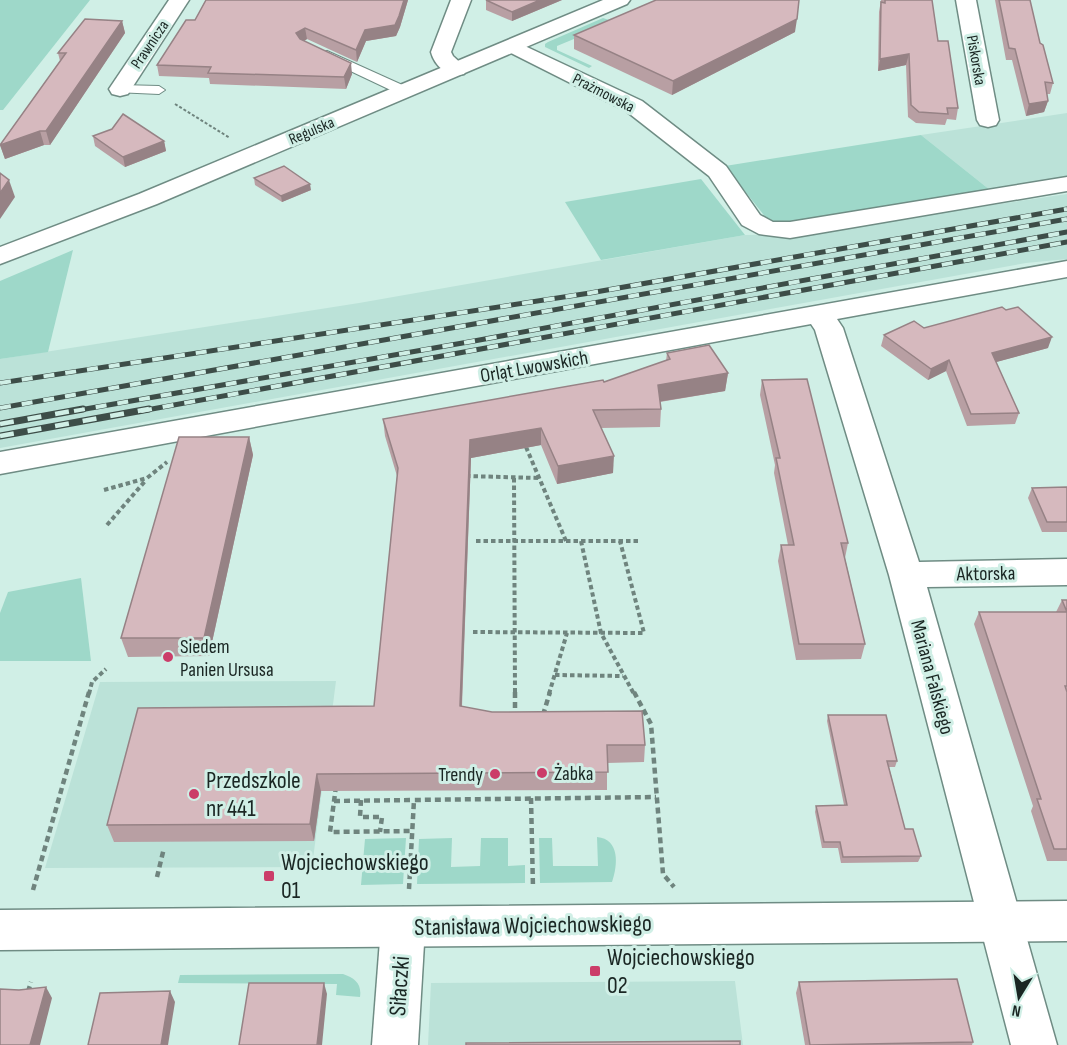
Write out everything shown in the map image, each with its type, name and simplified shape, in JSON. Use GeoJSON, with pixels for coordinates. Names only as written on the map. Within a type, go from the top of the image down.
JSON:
{"type":"FeatureCollection","features":[{"type":"Feature","properties":{"kind":"street","name":"Prawnicza"},"geometry":{"type":"LineString","coordinates":[[120,89],[179,0]]}},
{"type":"Feature","properties":{"kind":"street"},"geometry":{"type":"LineString","coordinates":[[456,69],[443,59],[441,52],[461,0]]}},
{"type":"Feature","properties":{"kind":"street","name":"Regulska"},"geometry":{"type":"LineString","coordinates":[[0,256],[148,199],[620,0]]}},
{"type":"Feature","properties":{"kind":"street","name":"Piskorska"},"geometry":{"type":"LineString","coordinates":[[966,0],[988,120]]}},
{"type":"Feature","properties":{"kind":"street","name":"Prażmowska"},"geometry":{"type":"LineString","coordinates":[[512,46],[634,106],[718,171],[751,220],[768,229],[790,230],[1067,184]]}},
{"type":"Feature","properties":{"kind":"street","name":"Orląt Lwowskich"},"geometry":{"type":"LineString","coordinates":[[0,463],[1067,269]]}},
{"type":"Feature","properties":{"kind":"street","name":"Mariana Falskiego"},"geometry":{"type":"LineString","coordinates":[[818,315],[829,328],[906,575],[1034,1045]]}},
{"type":"Feature","properties":{"kind":"street","name":"Aktorska"},"geometry":{"type":"LineString","coordinates":[[906,575],[1067,572]]}},
{"type":"Feature","properties":{"kind":"street","name":"Stanisława Wojciechowskiego"},"geometry":{"type":"LineString","coordinates":[[0,930],[406,911],[1067,921]]}},
{"type":"Feature","properties":{"kind":"street","name":"Siłaczki"},"geometry":{"type":"LineString","coordinates":[[395,1045],[406,911]]}},
{"type":"Feature","properties":{"kind":"lane"},"geometry":{"type":"LineString","coordinates":[[316,50],[404,91]]}},
{"type":"Feature","properties":{"kind":"lane"},"geometry":{"type":"LineString","coordinates":[[120,89],[159,90]]}},
{"type":"Feature","properties":{"kind":"path"},"geometry":{"type":"LineString","coordinates":[[159,90],[163,96],[230,138]]}},
{"type":"Feature","properties":{"kind":"path"},"geometry":{"type":"LineString","coordinates":[[526,447],[566,541]]}},
{"type":"Feature","properties":{"kind":"path"},"geometry":{"type":"LineString","coordinates":[[107,525],[146,480],[163,468],[168,460]]}},
{"type":"Feature","properties":{"kind":"path"},"geometry":{"type":"LineString","coordinates":[[462,476],[540,478]]}},
{"type":"Feature","properties":{"kind":"path"},"geometry":{"type":"LineString","coordinates":[[514,478],[515,718]]}},
{"type":"Feature","properties":{"kind":"path"},"geometry":{"type":"LineString","coordinates":[[104,490],[146,480]]}},
{"type":"Feature","properties":{"kind":"path"},"geometry":{"type":"LineString","coordinates":[[476,541],[640,541]]}},
{"type":"Feature","properties":{"kind":"path"},"geometry":{"type":"LineString","coordinates":[[581,541],[601,633],[651,724],[663,874],[681,894]]}},
{"type":"Feature","properties":{"kind":"path"},"geometry":{"type":"LineString","coordinates":[[473,632],[644,633],[620,541]]}},
{"type":"Feature","properties":{"kind":"path"},"geometry":{"type":"LineString","coordinates":[[534,718],[543,718],[567,633]]}},
{"type":"Feature","properties":{"kind":"path"},"geometry":{"type":"LineString","coordinates":[[33,890],[92,682],[106,669]]}},
{"type":"Feature","properties":{"kind":"path"},"geometry":{"type":"LineString","coordinates":[[555,675],[624,676]]}},
{"type":"Feature","properties":{"kind":"path"},"geometry":{"type":"LineString","coordinates":[[337,777],[330,832],[412,831]]}},
{"type":"Feature","properties":{"kind":"path"},"geometry":{"type":"LineString","coordinates":[[353,800],[354,788]]}},
{"type":"Feature","properties":{"kind":"path"},"geometry":{"type":"LineString","coordinates":[[334,801],[656,797]]}},
{"type":"Feature","properties":{"kind":"path"},"geometry":{"type":"LineString","coordinates":[[531,798],[533,895]]}},
{"type":"Feature","properties":{"kind":"path"},"geometry":{"type":"LineString","coordinates":[[361,800],[360,817],[382,817],[380,832]]}},
{"type":"Feature","properties":{"kind":"path"},"geometry":{"type":"LineString","coordinates":[[406,911],[414,800]]}},
{"type":"Feature","properties":{"kind":"path"},"geometry":{"type":"LineString","coordinates":[[157,877],[164,848]]}},
{"type":"Feature","properties":{"kind":"path"},"geometry":{"type":"LineString","coordinates":[[26,999],[31,982]]}},
{"type":"Feature","properties":{"kind":"shaded area"},"geometry":{"type":"Polygon","coordinates":[[[1067,113],[1067,181],[995,194],[921,135],[1067,113]]]}},
{"type":"Feature","properties":{"kind":"shaded area"},"geometry":{"type":"Polygon","coordinates":[[[1067,194],[1067,259],[1026,263],[0,448],[0,359],[359,303],[745,235],[799,234],[1067,194]]]}},
{"type":"Feature","properties":{"kind":"shaded area","name":"Przedszkole nr 441"},"geometry":{"type":"Polygon","coordinates":[[[336,681],[312,867],[45,868],[100,682],[336,681]]]}},
{"type":"Feature","properties":{"kind":"shaded area"},"geometry":{"type":"Polygon","coordinates":[[[735,981],[743,1045],[428,1045],[431,983],[735,981]]]}},
{"type":"Feature","properties":{"kind":"green space"},"geometry":{"type":"Polygon","coordinates":[[[0,0],[90,0],[3,110],[0,110],[0,0]]]}},
{"type":"Feature","properties":{"kind":"green space"},"geometry":{"type":"Polygon","coordinates":[[[603,18],[615,22],[557,46],[557,50],[592,66],[589,68],[545,47],[548,42],[603,18]]]}},
{"type":"Feature","properties":{"kind":"green space"},"geometry":{"type":"Polygon","coordinates":[[[921,135],[995,194],[800,226],[771,224],[725,166],[921,135]]]}},
{"type":"Feature","properties":{"kind":"green space"},"geometry":{"type":"Polygon","coordinates":[[[701,179],[745,235],[601,260],[565,202],[701,179]]]}},
{"type":"Feature","properties":{"kind":"green space"},"geometry":{"type":"Polygon","coordinates":[[[73,250],[48,352],[0,359],[0,281],[73,250]]]}},
{"type":"Feature","properties":{"kind":"green space"},"geometry":{"type":"Polygon","coordinates":[[[81,578],[91,661],[0,661],[0,613],[8,592],[81,578]]]}},
{"type":"Feature","properties":{"kind":"green space"},"geometry":{"type":"Polygon","coordinates":[[[597,837],[610,842],[615,854],[612,882],[540,883],[539,838],[552,838],[553,866],[598,866],[597,837]]]}},
{"type":"Feature","properties":{"kind":"green space"},"geometry":{"type":"Polygon","coordinates":[[[406,838],[403,884],[361,885],[365,839],[406,838]]]}},
{"type":"Feature","properties":{"kind":"green space"},"geometry":{"type":"Polygon","coordinates":[[[452,838],[451,867],[480,866],[481,838],[508,838],[508,866],[525,865],[525,883],[417,884],[419,839],[452,838]]]}},
{"type":"Feature","properties":{"kind":"green space"},"geometry":{"type":"Polygon","coordinates":[[[343,974],[357,982],[360,997],[336,995],[337,984],[178,983],[180,975],[343,974]]]}},
{"type":"Feature","properties":{"kind":"building"},"geometry":{"type":"Polygon","coordinates":[[[206,0],[404,0],[395,25],[365,30],[356,50],[305,28],[296,33],[300,39],[351,63],[344,77],[208,73],[211,67],[157,65],[186,20],[195,20],[206,0]]]}},
{"type":"Feature","properties":{"kind":"building"},"geometry":{"type":"Polygon","coordinates":[[[486,0],[540,0],[512,12],[486,0]]]}},
{"type":"Feature","properties":{"kind":"building"},"geometry":{"type":"Polygon","coordinates":[[[656,0],[799,0],[797,19],[673,81],[574,35],[656,0]]]}},
{"type":"Feature","properties":{"kind":"building"},"geometry":{"type":"Polygon","coordinates":[[[885,0],[932,0],[938,41],[948,41],[958,108],[947,108],[948,114],[919,112],[911,105],[909,54],[880,59],[881,2],[885,3],[885,0]]]}},
{"type":"Feature","properties":{"kind":"building"},"geometry":{"type":"Polygon","coordinates":[[[999,0],[1030,0],[1040,43],[1043,45],[1053,83],[1045,82],[1048,101],[1029,104],[1015,49],[1009,48],[999,0]]]}},
{"type":"Feature","properties":{"kind":"building"},"geometry":{"type":"Polygon","coordinates":[[[85,19],[122,21],[46,131],[0,145],[66,53],[58,53],[85,19]]]}},
{"type":"Feature","properties":{"kind":"building"},"geometry":{"type":"Polygon","coordinates":[[[123,114],[164,141],[123,157],[93,136],[112,129],[123,114]]]}},
{"type":"Feature","properties":{"kind":"building"},"geometry":{"type":"Polygon","coordinates":[[[284,166],[310,184],[281,196],[254,178],[284,166]]]}},
{"type":"Feature","properties":{"kind":"building"},"geometry":{"type":"Polygon","coordinates":[[[0,173],[9,180],[0,193],[0,173]]]}},
{"type":"Feature","properties":{"kind":"building"},"geometry":{"type":"Polygon","coordinates":[[[1002,307],[1006,310],[1018,307],[1052,337],[992,353],[1019,413],[971,414],[949,360],[931,369],[884,335],[914,321],[924,328],[1002,307]]]}},
{"type":"Feature","properties":{"kind":"building"},"geometry":{"type":"Polygon","coordinates":[[[709,345],[728,373],[658,385],[661,409],[593,410],[614,456],[558,466],[541,428],[470,440],[460,706],[492,712],[642,711],[645,745],[607,745],[608,772],[317,774],[310,824],[107,825],[138,708],[374,706],[398,468],[383,419],[603,380],[604,382],[670,359],[667,353],[709,345]]]}},
{"type":"Feature","properties":{"kind":"building"},"geometry":{"type":"Polygon","coordinates":[[[807,379],[848,543],[841,543],[865,644],[799,644],[781,545],[794,545],[776,458],[780,458],[762,380],[807,379]]]}},
{"type":"Feature","properties":{"kind":"building"},"geometry":{"type":"Polygon","coordinates":[[[179,437],[249,437],[204,638],[121,638],[179,437]]]}},
{"type":"Feature","properties":{"kind":"building"},"geometry":{"type":"Polygon","coordinates":[[[1067,487],[1067,522],[1047,522],[1032,488],[1067,487]]]}},
{"type":"Feature","properties":{"kind":"building"},"geometry":{"type":"Polygon","coordinates":[[[1062,600],[1067,600],[1067,612],[1062,600]]]}},
{"type":"Feature","properties":{"kind":"building"},"geometry":{"type":"Polygon","coordinates":[[[979,612],[1067,612],[1067,686],[1065,686],[1067,692],[1067,849],[1054,849],[1037,799],[1041,799],[979,612]]]}},
{"type":"Feature","properties":{"kind":"building"},"geometry":{"type":"Polygon","coordinates":[[[828,715],[886,715],[897,761],[887,761],[905,829],[913,829],[921,856],[843,857],[840,842],[824,842],[816,806],[847,805],[828,715]]]}},
{"type":"Feature","properties":{"kind":"building"},"geometry":{"type":"Polygon","coordinates":[[[957,979],[973,1042],[810,1045],[799,982],[957,979]]]}},
{"type":"Feature","properties":{"kind":"building"},"geometry":{"type":"Polygon","coordinates":[[[249,983],[324,983],[317,1045],[239,1045],[249,983]]]}},
{"type":"Feature","properties":{"kind":"building"},"geometry":{"type":"Polygon","coordinates":[[[46,987],[30,1045],[0,1045],[0,989],[19,990],[46,987]]]}},
{"type":"Feature","properties":{"kind":"building"},"geometry":{"type":"Polygon","coordinates":[[[170,991],[161,1045],[88,1045],[100,993],[170,991]]]}},
{"type":"Feature","properties":{"kind":"building"},"geometry":{"type":"Polygon","coordinates":[[[740,1041],[740,1045],[466,1045],[466,1043],[740,1041]]]}},
{"type":"Feature","properties":{"kind":"railway"},"geometry":{"type":"LineString","coordinates":[[0,383],[590,293],[1067,209]]}},
{"type":"Feature","properties":{"kind":"railway"},"geometry":{"type":"LineString","coordinates":[[0,408],[1067,219]]}},
{"type":"Feature","properties":{"kind":"railway"},"geometry":{"type":"LineString","coordinates":[[74,411],[474,341],[1067,232]]}},
{"type":"Feature","properties":{"kind":"railway"},"geometry":{"type":"LineString","coordinates":[[141,411],[1067,242]]}},
{"type":"Feature","properties":{"kind":"railway"},"geometry":{"type":"LineString","coordinates":[[0,424],[83,409]]}},
{"type":"Feature","properties":{"kind":"railway"},"geometry":{"type":"LineString","coordinates":[[0,436],[149,409]]}},
{"type":"Feature","properties":{"kind":"place","name":"Siedem Panien Ursusa"},"geometry":{"type":"Point","coordinates":[168,657]}},
{"type":"Feature","properties":{"kind":"place","name":"Żabka"},"geometry":{"type":"Point","coordinates":[542,773]}},
{"type":"Feature","properties":{"kind":"place","name":"Trendy"},"geometry":{"type":"Point","coordinates":[495,774]}},
{"type":"Feature","properties":{"kind":"place","name":"Przedszkole nr 441"},"geometry":{"type":"Point","coordinates":[194,794]}},
{"type":"Feature","properties":{"kind":"place","name":"Wojciechowskiego 01"},"geometry":{"type":"Point","coordinates":[269,876]}},
{"type":"Feature","properties":{"kind":"place","name":"Wojciechowskiego 02"},"geometry":{"type":"Point","coordinates":[595,971]}}]}
